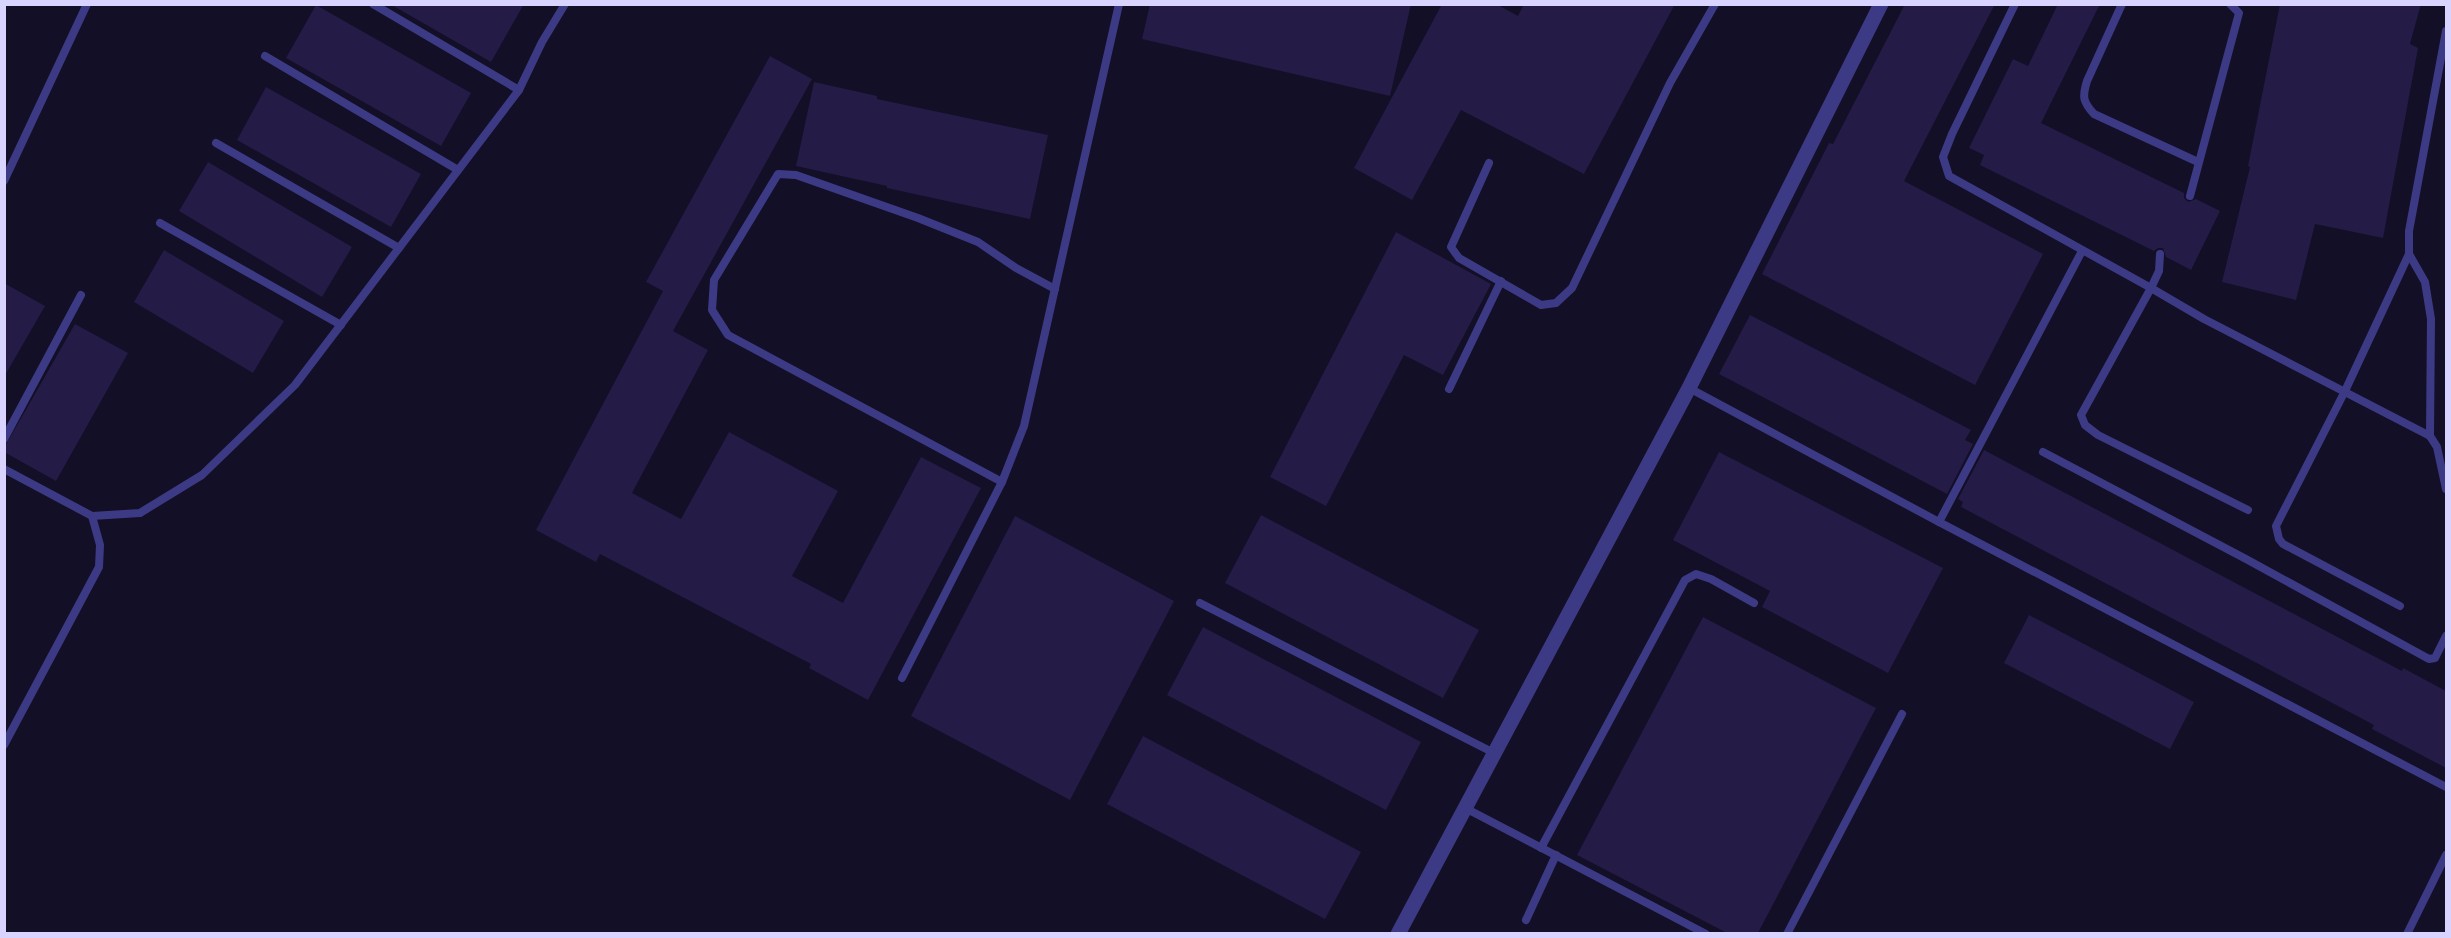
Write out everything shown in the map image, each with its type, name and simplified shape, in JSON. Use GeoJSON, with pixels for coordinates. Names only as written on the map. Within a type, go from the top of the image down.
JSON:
{"type":"FeatureCollection","features":[{"type":"Feature","properties":{"kind":"street"},"geometry":{"type":"LineString","coordinates":[[1398,933],[1496,754],[1689,388],[1881,4]]}},
{"type":"Feature","properties":{"kind":"lane"},"geometry":{"type":"LineString","coordinates":[[4,181],[87,4]]}},
{"type":"Feature","properties":{"kind":"lane"},"geometry":{"type":"LineString","coordinates":[[373,4],[519,90]]}},
{"type":"Feature","properties":{"kind":"lane"},"geometry":{"type":"LineString","coordinates":[[4,469],[92,516],[140,513],[202,475],[296,385],[519,90],[542,42],[565,4]]}},
{"type":"Feature","properties":{"kind":"lane"},"geometry":{"type":"LineString","coordinates":[[902,678],[1002,482],[1024,426],[1119,4]]}},
{"type":"Feature","properties":{"kind":"lane"},"geometry":{"type":"LineString","coordinates":[[1489,163],[1451,247],[1459,258],[1541,305],[1556,303],[1572,288],[1670,83],[1714,4]]}},
{"type":"Feature","properties":{"kind":"lane"},"geometry":{"type":"LineString","coordinates":[[2015,4],[1943,157],[1949,176],[2204,319],[2430,436],[2437,447],[2446,489]]}},
{"type":"Feature","properties":{"kind":"lane"},"geometry":{"type":"LineString","coordinates":[[2122,4],[2087,81],[2083,94],[2084,103],[2094,114],[2198,162]]}},
{"type":"Feature","properties":{"kind":"lane"},"geometry":{"type":"LineString","coordinates":[[2190,196],[2239,13],[2230,4]]}},
{"type":"Feature","properties":{"kind":"lane"},"geometry":{"type":"LineString","coordinates":[[2400,606],[2283,544],[2279,539],[2276,526],[2345,391],[2409,254],[2409,231],[2446,31]]}},
{"type":"Feature","properties":{"kind":"lane"},"geometry":{"type":"LineString","coordinates":[[265,56],[458,170]]}},
{"type":"Feature","properties":{"kind":"lane"},"geometry":{"type":"LineString","coordinates":[[216,143],[399,248]]}},
{"type":"Feature","properties":{"kind":"lane"},"geometry":{"type":"LineString","coordinates":[[1002,482],[728,335],[712,310],[714,280],[778,174],[796,175],[978,242],[1016,268],[1055,290]]}},
{"type":"Feature","properties":{"kind":"lane"},"geometry":{"type":"LineString","coordinates":[[160,223],[341,326]]}},
{"type":"Feature","properties":{"kind":"lane"},"geometry":{"type":"LineString","coordinates":[[1939,522],[2082,251]]}},
{"type":"Feature","properties":{"kind":"lane"},"geometry":{"type":"LineString","coordinates":[[2160,254],[2159,271],[2151,288],[2081,415],[2085,425],[2098,435],[2248,510]]}},
{"type":"Feature","properties":{"kind":"lane"},"geometry":{"type":"LineString","coordinates":[[2409,254],[2425,282],[2431,319],[2430,436]]}},
{"type":"Feature","properties":{"kind":"lane"},"geometry":{"type":"LineString","coordinates":[[1449,389],[1501,281]]}},
{"type":"Feature","properties":{"kind":"lane"},"geometry":{"type":"LineString","coordinates":[[4,440],[81,295]]}},
{"type":"Feature","properties":{"kind":"lane"},"geometry":{"type":"LineString","coordinates":[[1689,388],[1939,522],[2446,787]]}},
{"type":"Feature","properties":{"kind":"lane"},"geometry":{"type":"LineString","coordinates":[[2043,452],[2429,659],[2435,658],[2446,636]]}},
{"type":"Feature","properties":{"kind":"lane"},"geometry":{"type":"LineString","coordinates":[[4,745],[99,567],[100,545],[92,516]]}},
{"type":"Feature","properties":{"kind":"lane"},"geometry":{"type":"LineString","coordinates":[[1541,848],[1685,580],[1696,574],[1711,579],[1754,603]]}},
{"type":"Feature","properties":{"kind":"lane"},"geometry":{"type":"LineString","coordinates":[[1200,603],[1496,754]]}},
{"type":"Feature","properties":{"kind":"lane"},"geometry":{"type":"LineString","coordinates":[[1787,933],[1902,714]]}},
{"type":"Feature","properties":{"kind":"lane"},"geometry":{"type":"LineString","coordinates":[[1467,808],[1706,933]]}},
{"type":"Feature","properties":{"kind":"lane"},"geometry":{"type":"LineString","coordinates":[[1526,920],[1556,855]]}},
{"type":"Feature","properties":{"kind":"lane"},"geometry":{"type":"LineString","coordinates":[[2408,933],[2446,855]]}},
{"type":"Feature","properties":{"kind":"building"},"geometry":{"type":"Polygon","coordinates":[[[390,4],[524,4],[491,62],[390,4]]]}},
{"type":"Feature","properties":{"kind":"building"},"geometry":{"type":"Polygon","coordinates":[[[1150,4],[1411,4],[1390,96],[1142,39],[1150,4]]]}},
{"type":"Feature","properties":{"kind":"building"},"geometry":{"type":"Polygon","coordinates":[[[1442,4],[1496,4],[1518,16],[1524,4],[1675,4],[1584,174],[1461,110],[1412,200],[1354,168],[1442,4]]]}},
{"type":"Feature","properties":{"kind":"building"},"geometry":{"type":"Polygon","coordinates":[[[1905,4],[1995,4],[1904,181],[2043,254],[1975,385],[1762,274],[1829,143],[1833,144],[1905,4]]]}},
{"type":"Feature","properties":{"kind":"building"},"geometry":{"type":"Polygon","coordinates":[[[2058,4],[2100,4],[2041,123],[2184,193],[2184,198],[2188,202],[2196,199],[2220,211],[2191,270],[2166,257],[2163,248],[2154,251],[1980,165],[1984,155],[1969,148],[2013,59],[2028,66],[2058,4]]]}},
{"type":"Feature","properties":{"kind":"building"},"geometry":{"type":"Polygon","coordinates":[[[2280,4],[2421,4],[2410,44],[2418,48],[2383,238],[2315,224],[2296,300],[2222,282],[2250,167],[2248,166],[2280,4]]]}},
{"type":"Feature","properties":{"kind":"building"},"geometry":{"type":"Polygon","coordinates":[[[316,5],[471,93],[441,146],[286,58],[316,5]]]}},
{"type":"Feature","properties":{"kind":"building"},"geometry":{"type":"Polygon","coordinates":[[[770,56],[812,79],[673,331],[708,350],[632,493],[681,519],[729,432],[838,491],[792,576],[843,603],[921,457],[981,488],[868,700],[809,668],[811,664],[600,554],[596,562],[536,530],[663,291],[646,282],[770,56]]]}},
{"type":"Feature","properties":{"kind":"building"},"geometry":{"type":"Polygon","coordinates":[[[814,82],[877,96],[877,99],[1048,135],[1030,219],[796,166],[814,82]]]}},
{"type":"Feature","properties":{"kind":"building"},"geometry":{"type":"Polygon","coordinates":[[[266,87],[421,174],[391,227],[237,140],[266,87]]]}},
{"type":"Feature","properties":{"kind":"building"},"geometry":{"type":"Polygon","coordinates":[[[208,162],[352,247],[322,297],[179,211],[208,162]]]}},
{"type":"Feature","properties":{"kind":"building"},"geometry":{"type":"Polygon","coordinates":[[[1396,232],[1491,284],[1443,375],[1404,355],[1326,506],[1270,477],[1396,232]]]}},
{"type":"Feature","properties":{"kind":"building"},"geometry":{"type":"Polygon","coordinates":[[[164,250],[284,321],[253,373],[134,302],[164,250]]]}},
{"type":"Feature","properties":{"kind":"building"},"geometry":{"type":"Polygon","coordinates":[[[4,283],[45,306],[4,377],[4,283]]]}},
{"type":"Feature","properties":{"kind":"building"},"geometry":{"type":"Polygon","coordinates":[[[1750,315],[1971,430],[1965,440],[1973,444],[1947,494],[1719,374],[1750,315]]]}},
{"type":"Feature","properties":{"kind":"building"},"geometry":{"type":"Polygon","coordinates":[[[75,324],[128,353],[56,481],[4,452],[4,448],[75,324]]]}},
{"type":"Feature","properties":{"kind":"building"},"geometry":{"type":"Polygon","coordinates":[[[1984,450],[2402,671],[2403,668],[2446,691],[2446,768],[2372,729],[2374,725],[1961,507],[1963,502],[1958,499],[1984,450]]]}},
{"type":"Feature","properties":{"kind":"building"},"geometry":{"type":"Polygon","coordinates":[[[1719,452],[1943,568],[1888,673],[1762,607],[1770,591],[1673,540],[1719,452]]]}},
{"type":"Feature","properties":{"kind":"building"},"geometry":{"type":"Polygon","coordinates":[[[1261,515],[1479,630],[1443,698],[1225,583],[1261,515]]]}},
{"type":"Feature","properties":{"kind":"building"},"geometry":{"type":"Polygon","coordinates":[[[1015,516],[1174,601],[1070,800],[911,716],[1015,516]]]}},
{"type":"Feature","properties":{"kind":"building"},"geometry":{"type":"Polygon","coordinates":[[[2029,615],[2194,702],[2170,749],[2004,663],[2029,615]]]}},
{"type":"Feature","properties":{"kind":"building"},"geometry":{"type":"Polygon","coordinates":[[[1703,617],[1876,708],[1758,933],[1727,933],[1577,855],[1703,617]]]}},
{"type":"Feature","properties":{"kind":"building"},"geometry":{"type":"Polygon","coordinates":[[[1203,627],[1421,742],[1386,810],[1167,695],[1203,627]]]}},
{"type":"Feature","properties":{"kind":"building"},"geometry":{"type":"Polygon","coordinates":[[[1143,736],[1361,852],[1325,919],[1107,804],[1143,736]]]}}]}
